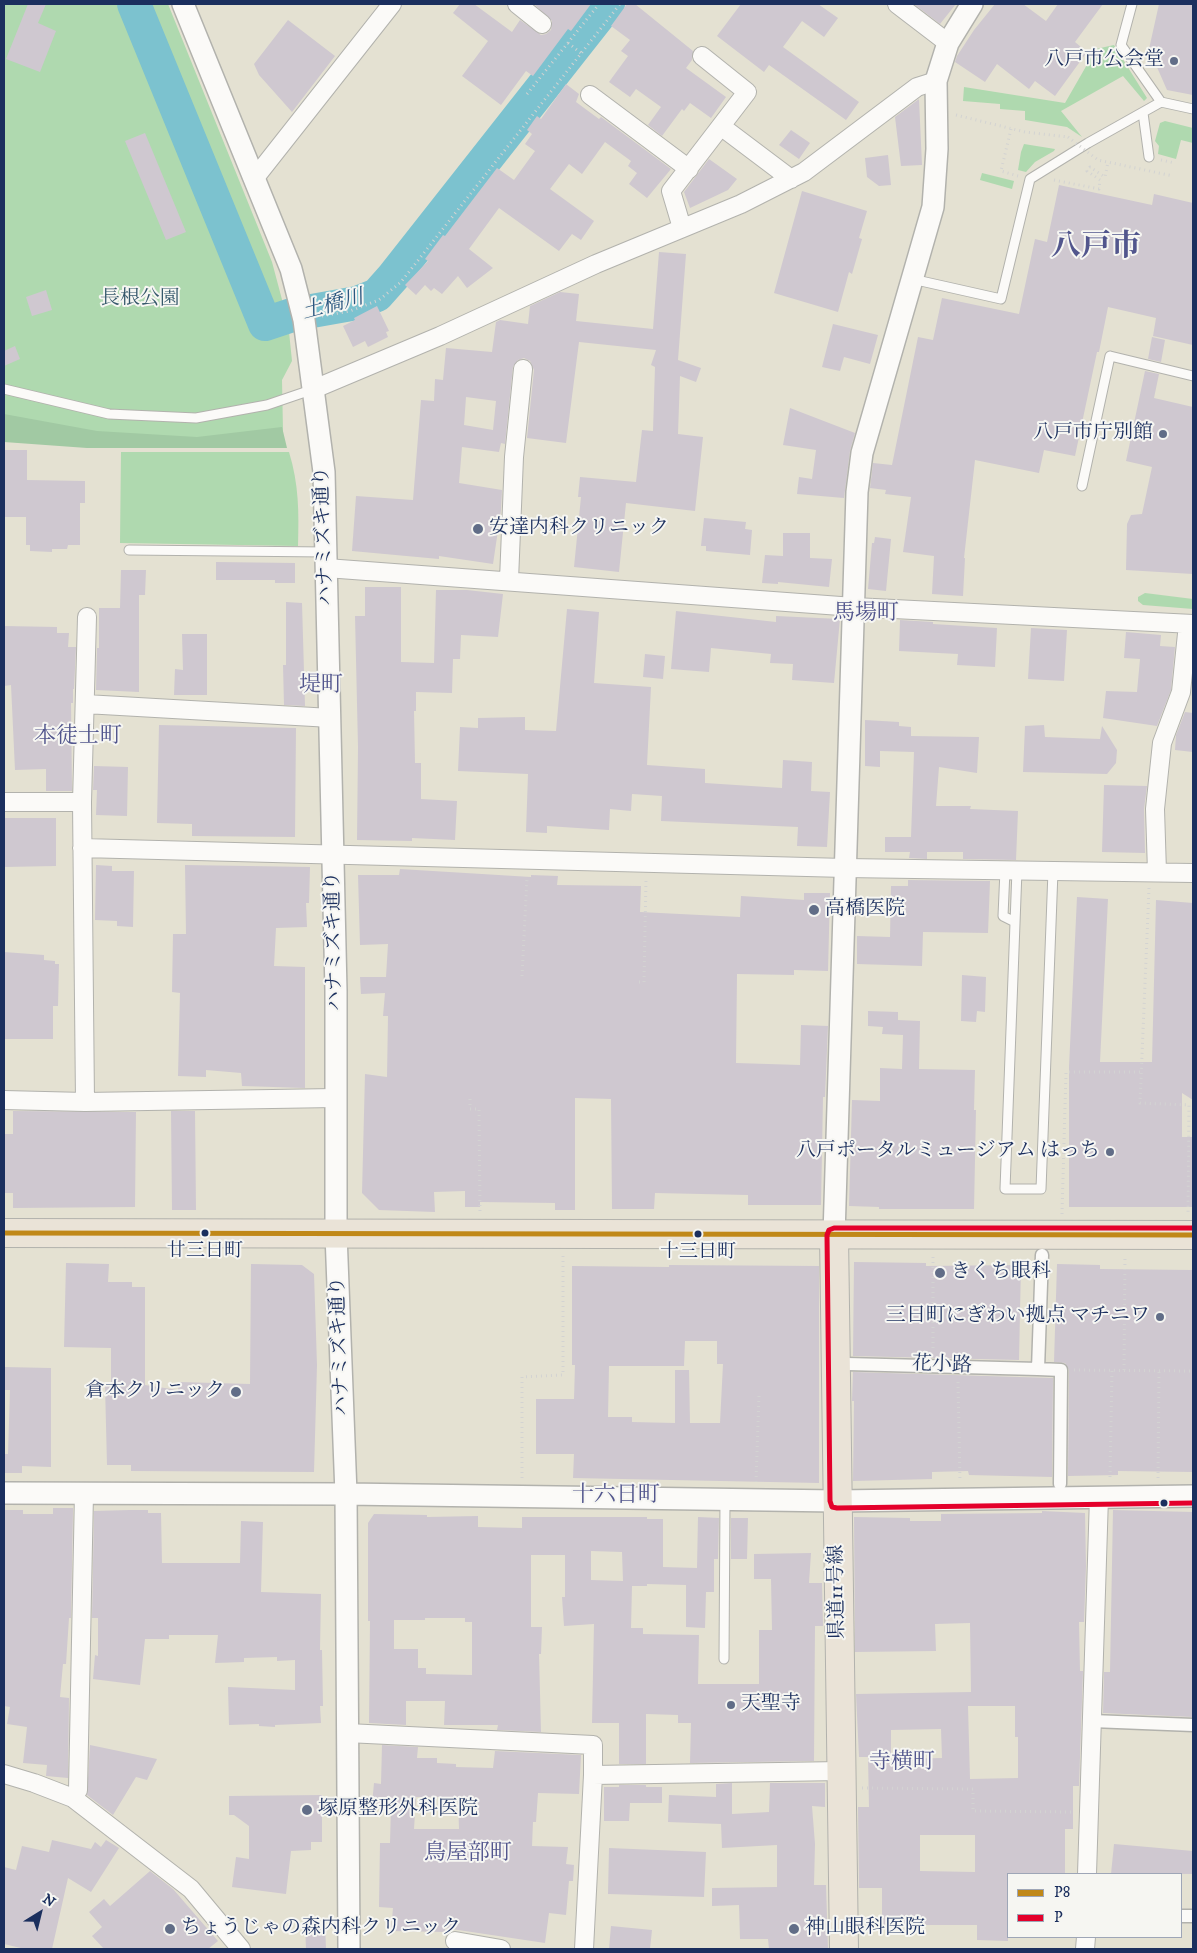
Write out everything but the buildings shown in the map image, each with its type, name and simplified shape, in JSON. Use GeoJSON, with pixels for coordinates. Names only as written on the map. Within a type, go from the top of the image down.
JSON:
{"type":"FeatureCollection","features":[{"type":"Feature","properties":{"kind":"main road"},"geometry":{"type":"LineString","coordinates":[[4,1233],[834,1235],[1191,1226]]}},
{"type":"Feature","properties":{"kind":"main road","name":"県道11号線"},"geometry":{"type":"LineString","coordinates":[[834,1235],[837,1501],[847,1779],[844,1949]]}},
{"type":"Feature","properties":{"kind":"street","name":"ハナミズキ通り"},"geometry":{"type":"LineString","coordinates":[[183,4],[291,269],[301,306],[324,472],[336,991],[336,1234],[346,1494],[349,1949]]}},
{"type":"Feature","properties":{"kind":"street"},"geometry":{"type":"LineString","coordinates":[[254,179],[392,4]]}},
{"type":"Feature","properties":{"kind":"street"},"geometry":{"type":"LineString","coordinates":[[516,4],[542,24]]}},
{"type":"Feature","properties":{"kind":"street"},"geometry":{"type":"LineString","coordinates":[[897,4],[948,43]]}},
{"type":"Feature","properties":{"kind":"street"},"geometry":{"type":"LineString","coordinates":[[834,1235],[857,492],[862,453],[933,207],[937,149],[936,81],[948,43],[972,4]]}},
{"type":"Feature","properties":{"kind":"street"},"geometry":{"type":"LineString","coordinates":[[682,228],[671,191],[747,92],[702,56]]}},
{"type":"Feature","properties":{"kind":"street"},"geometry":{"type":"LineString","coordinates":[[314,389],[440,336],[596,264],[741,204],[791,180],[826,156],[917,86],[936,81]]}},
{"type":"Feature","properties":{"kind":"street"},"geometry":{"type":"LineString","coordinates":[[590,95],[689,169]]}},
{"type":"Feature","properties":{"kind":"street"},"geometry":{"type":"LineString","coordinates":[[722,127],[791,180]]}},
{"type":"Feature","properties":{"kind":"street"},"geometry":{"type":"LineString","coordinates":[[509,580],[514,457],[523,369]]}},
{"type":"Feature","properties":{"kind":"street"},"geometry":{"type":"LineString","coordinates":[[326,560],[509,580],[854,607],[1191,624],[1187,693],[1162,743],[1153,872]]}},
{"type":"Feature","properties":{"kind":"street"},"geometry":{"type":"LineString","coordinates":[[85,1102],[82,802],[87,617]]}},
{"type":"Feature","properties":{"kind":"street"},"geometry":{"type":"LineString","coordinates":[[85,704],[331,718]]}},
{"type":"Feature","properties":{"kind":"street"},"geometry":{"type":"LineString","coordinates":[[4,802],[82,802]]}},
{"type":"Feature","properties":{"kind":"street"},"geometry":{"type":"LineString","coordinates":[[82,848],[845,868],[1193,873]]}},
{"type":"Feature","properties":{"kind":"street"},"geometry":{"type":"LineString","coordinates":[[4,1100],[85,1102],[335,1098]]}},
{"type":"Feature","properties":{"kind":"street"},"geometry":{"type":"LineString","coordinates":[[1038,1369],[1042,1255]]}},
{"type":"Feature","properties":{"kind":"street","name":"花小路"},"geometry":{"type":"LineString","coordinates":[[847,1364],[1061,1370]]}},
{"type":"Feature","properties":{"kind":"street"},"geometry":{"type":"LineString","coordinates":[[1060,1484],[1061,1370]]}},
{"type":"Feature","properties":{"kind":"street"},"geometry":{"type":"LineString","coordinates":[[1088,1873],[1092,1721],[1104,1491]]}},
{"type":"Feature","properties":{"kind":"street"},"geometry":{"type":"LineString","coordinates":[[4,1493],[346,1494],[837,1501],[1104,1491],[1193,1496]]}},
{"type":"Feature","properties":{"kind":"street"},"geometry":{"type":"LineString","coordinates":[[73,1798],[78,1790],[84,1494]]}},
{"type":"Feature","properties":{"kind":"street"},"geometry":{"type":"LineString","coordinates":[[1092,1721],[1193,1725]]}},
{"type":"Feature","properties":{"kind":"street"},"geometry":{"type":"LineString","coordinates":[[347,1733],[593,1745],[584,1949]]}},
{"type":"Feature","properties":{"kind":"street"},"geometry":{"type":"LineString","coordinates":[[4,1774],[73,1798],[191,1889],[241,1949]]}},
{"type":"Feature","properties":{"kind":"street"},"geometry":{"type":"LineString","coordinates":[[593,1775],[847,1779]]}},
{"type":"Feature","properties":{"kind":"street"},"geometry":{"type":"LineString","coordinates":[[455,1941],[501,1949]]}},
{"type":"Feature","properties":{"kind":"lane"},"geometry":{"type":"LineString","coordinates":[[1132,4],[1121,45],[1161,102],[1193,109]]}},
{"type":"Feature","properties":{"kind":"lane"},"geometry":{"type":"LineString","coordinates":[[911,279],[1001,299],[1030,179],[1161,102]]}},
{"type":"Feature","properties":{"kind":"lane"},"geometry":{"type":"LineString","coordinates":[[1143,113],[1149,157]]}},
{"type":"Feature","properties":{"kind":"lane"},"geometry":{"type":"LineString","coordinates":[[1082,486],[1110,356],[1193,376]]}},
{"type":"Feature","properties":{"kind":"lane"},"geometry":{"type":"LineString","coordinates":[[4,389],[109,414],[196,418],[267,405],[314,389]]}},
{"type":"Feature","properties":{"kind":"lane"},"geometry":{"type":"LineString","coordinates":[[128,550],[326,560]]}},
{"type":"Feature","properties":{"kind":"lane"},"geometry":{"type":"LineString","coordinates":[[1011,870],[1003,916],[1015,922],[1005,1189],[1041,1189],[1053,871]]}},
{"type":"Feature","properties":{"kind":"lane"},"geometry":{"type":"LineString","coordinates":[[724,1659],[725,1500]]}},
{"type":"Feature","properties":{"kind":"path"},"geometry":{"type":"LineString","coordinates":[[527,94],[599,4]]}},
{"type":"Feature","properties":{"kind":"path"},"geometry":{"type":"LineString","coordinates":[[320,317],[350,311],[379,300],[401,282],[620,4]]}},
{"type":"Feature","properties":{"kind":"path"},"geometry":{"type":"LineString","coordinates":[[568,43],[581,53]]}},
{"type":"Feature","properties":{"kind":"path"},"geometry":{"type":"LineString","coordinates":[[936,110],[1010,129],[1068,137],[1098,160],[1173,176]]}},
{"type":"Feature","properties":{"kind":"path"},"geometry":{"type":"LineString","coordinates":[[1010,129],[1001,171],[1030,179]]}},
{"type":"Feature","properties":{"kind":"path"},"geometry":{"type":"LineString","coordinates":[[1063,181],[1099,188],[1100,180],[1087,171],[1090,167],[1105,177],[1108,162]]}},
{"type":"Feature","properties":{"kind":"path"},"geometry":{"type":"LineString","coordinates":[[522,976],[528,859]]}},
{"type":"Feature","properties":{"kind":"path"},"geometry":{"type":"LineString","coordinates":[[639,982],[644,982],[646,862]]}},
{"type":"Feature","properties":{"kind":"path"},"geometry":{"type":"LineString","coordinates":[[1153,872],[1140,1104],[1189,1105],[1191,1226]]}},
{"type":"Feature","properties":{"kind":"path"},"geometry":{"type":"LineString","coordinates":[[1062,1216],[1066,1072],[1141,1072]]}},
{"type":"Feature","properties":{"kind":"path"},"geometry":{"type":"LineString","coordinates":[[470,1099],[470,1109],[479,1109],[480,1218]]}},
{"type":"Feature","properties":{"kind":"path"},"geometry":{"type":"LineString","coordinates":[[933,1254],[933,1366]]}},
{"type":"Feature","properties":{"kind":"path"},"geometry":{"type":"LineString","coordinates":[[1124,1370],[1125,1255]]}},
{"type":"Feature","properties":{"kind":"path"},"geometry":{"type":"LineString","coordinates":[[522,1484],[522,1377],[564,1375],[564,1256]]}},
{"type":"Feature","properties":{"kind":"path"},"geometry":{"type":"LineString","coordinates":[[958,1367],[960,1484]]}},
{"type":"Feature","properties":{"kind":"path"},"geometry":{"type":"LineString","coordinates":[[1061,1370],[1193,1371]]}},
{"type":"Feature","properties":{"kind":"path"},"geometry":{"type":"LineString","coordinates":[[1104,1491],[1112,1370]]}},
{"type":"Feature","properties":{"kind":"path"},"geometry":{"type":"LineString","coordinates":[[1158,1484],[1159,1371]]}},
{"type":"Feature","properties":{"kind":"path"},"geometry":{"type":"LineString","coordinates":[[756,1486],[758,1395]]}},
{"type":"Feature","properties":{"kind":"path"},"geometry":{"type":"LineString","coordinates":[[847,1779],[973,1789],[972,1811],[1089,1812]]}},
{"type":"Feature","properties":{"kind":"green space","name":"長根公園"},"geometry":{"type":"Polygon","coordinates":[[[4,4],[168,4],[272,262],[288,322],[292,361],[282,380],[283,431],[200,440],[94,434],[4,418],[4,4]]]}},
{"type":"Feature","properties":{"kind":"green space"},"geometry":{"type":"Polygon","coordinates":[[[1114,45],[1147,98],[1144,101],[1123,76],[1061,111],[1082,137],[1067,127],[1025,120],[1025,111],[1000,109],[1000,104],[963,101],[964,87],[1065,103],[1096,49],[1114,45]]]}},
{"type":"Feature","properties":{"kind":"green space"},"geometry":{"type":"Polygon","coordinates":[[[1165,121],[1193,128],[1193,143],[1181,140],[1176,159],[1158,154],[1159,146],[1155,141],[1160,123],[1165,121]]]}},
{"type":"Feature","properties":{"kind":"green space"},"geometry":{"type":"Polygon","coordinates":[[[1024,144],[1055,149],[1035,162],[1026,172],[1018,170],[1024,144]]]}},
{"type":"Feature","properties":{"kind":"green space"},"geometry":{"type":"Polygon","coordinates":[[[982,173],[1014,181],[1012,189],[980,180],[982,173]]]}},
{"type":"Feature","properties":{"kind":"green space"},"geometry":{"type":"Polygon","coordinates":[[[4,414],[97,431],[197,437],[282,427],[287,448],[87,448],[4,442],[4,414]]]}},
{"type":"Feature","properties":{"kind":"green space"},"geometry":{"type":"Polygon","coordinates":[[[121,452],[289,452],[298,499],[298,546],[120,543],[121,452]]]}},
{"type":"Feature","properties":{"kind":"green space"},"geometry":{"type":"Polygon","coordinates":[[[1145,593],[1193,599],[1193,609],[1143,605],[1138,601],[1138,597],[1145,593]]]}},
{"type":"Feature","properties":{"kind":"waterway","name":"土橋川"},"geometry":{"type":"LineString","coordinates":[[134,4],[265,324],[295,314],[357,303],[377,295],[608,4]]}},
{"type":"Feature","properties":{"kind":"transit line","name":"P"},"geometry":{"type":"LineString","coordinates":[[1193,1228],[834,1228],[829,1230],[827,1235],[830,1501],[832,1507],[1193,1503]]}},
{"type":"Feature","properties":{"kind":"transit line","name":"P8"},"geometry":{"type":"LineString","coordinates":[[4,1233],[1193,1235]]}},
{"type":"Feature","properties":{"kind":"place","name":"八戸市公会堂"},"geometry":{"type":"Point","coordinates":[1174,61]}},
{"type":"Feature","properties":{"kind":"place","name":"八戸市庁別館"},"geometry":{"type":"Point","coordinates":[1163,434]}},
{"type":"Feature","properties":{"kind":"place","name":"安達内科クリニック"},"geometry":{"type":"Point","coordinates":[478,529]}},
{"type":"Feature","properties":{"kind":"place","name":"高橋医院"},"geometry":{"type":"Point","coordinates":[814,910]}},
{"type":"Feature","properties":{"kind":"place","name":"八戸ポータルミュージアム はっち"},"geometry":{"type":"Point","coordinates":[1110,1152]}},
{"type":"Feature","properties":{"kind":"place","name":"廿三日町"},"geometry":{"type":"Point","coordinates":[205,1233]}},
{"type":"Feature","properties":{"kind":"place","name":"十三日町"},"geometry":{"type":"Point","coordinates":[698,1234]}},
{"type":"Feature","properties":{"kind":"place","name":"きくち眼科"},"geometry":{"type":"Point","coordinates":[940,1273]}},
{"type":"Feature","properties":{"kind":"place","name":"三日町にぎわい拠点 マチニワ"},"geometry":{"type":"Point","coordinates":[1160,1317]}},
{"type":"Feature","properties":{"kind":"place","name":"倉本クリニック"},"geometry":{"type":"Point","coordinates":[236,1392]}},
{"type":"Feature","properties":{"kind":"place","name":"天聖寺"},"geometry":{"type":"Point","coordinates":[731,1705]}},
{"type":"Feature","properties":{"kind":"place","name":"塚原整形外科医院"},"geometry":{"type":"Point","coordinates":[307,1810]}},
{"type":"Feature","properties":{"kind":"place","name":"ちょうじゃの森内科クリニック"},"geometry":{"type":"Point","coordinates":[170,1929]}},
{"type":"Feature","properties":{"kind":"place","name":"神山眼科医院"},"geometry":{"type":"Point","coordinates":[794,1929]}},
{"type":"Feature","properties":{"kind":"district","name":"八戸市"},"geometry":{"type":"Point","coordinates":[1096,249]}},
{"type":"Feature","properties":{"kind":"district","name":"馬場町"},"geometry":{"type":"Point","coordinates":[866,614]}},
{"type":"Feature","properties":{"kind":"district","name":"堤町"},"geometry":{"type":"Point","coordinates":[321,686]}},
{"type":"Feature","properties":{"kind":"district","name":"本徒士町"},"geometry":{"type":"Point","coordinates":[78,737]}},
{"type":"Feature","properties":{"kind":"district","name":"十六日町"},"geometry":{"type":"Point","coordinates":[616,1496]}},
{"type":"Feature","properties":{"kind":"district","name":"寺横町"},"geometry":{"type":"Point","coordinates":[902,1763]}},
{"type":"Feature","properties":{"kind":"district","name":"鳥屋部町"},"geometry":{"type":"Point","coordinates":[468,1854]}}]}
